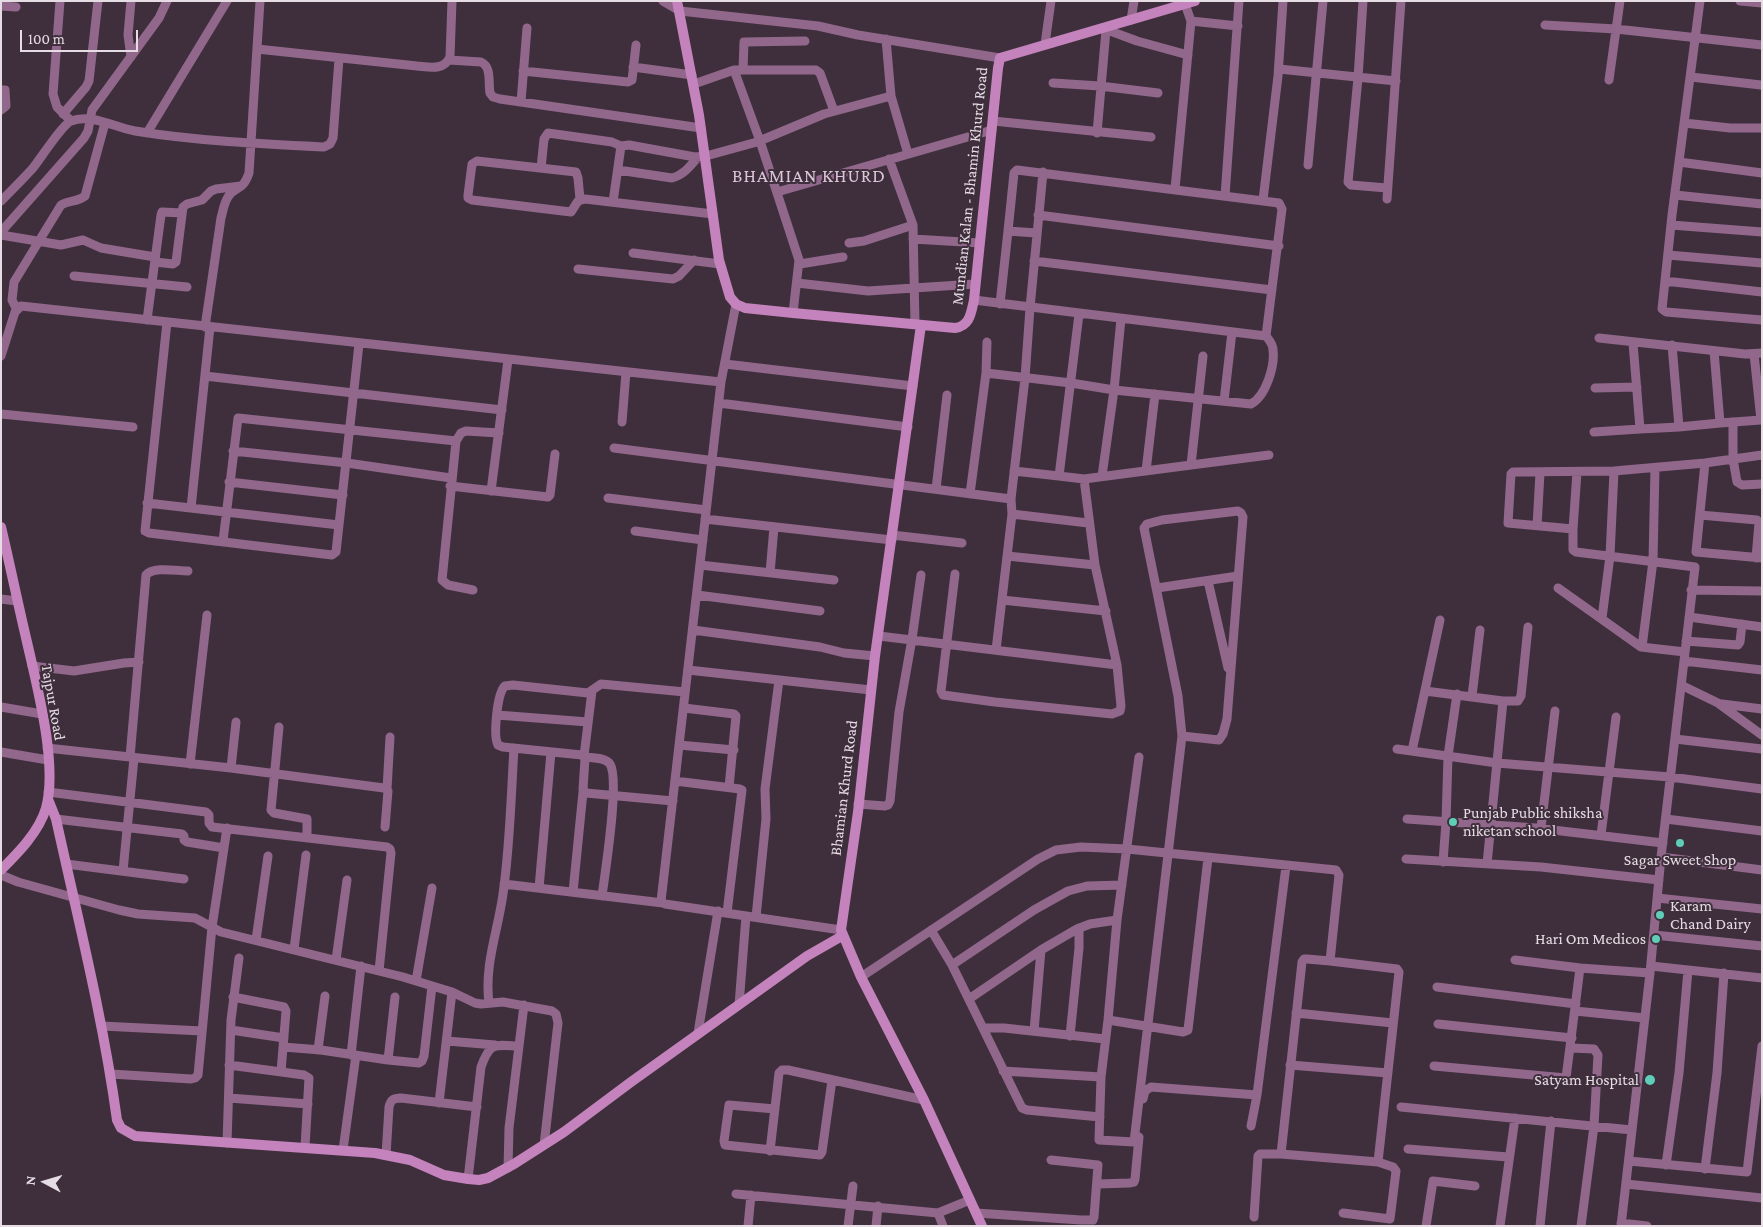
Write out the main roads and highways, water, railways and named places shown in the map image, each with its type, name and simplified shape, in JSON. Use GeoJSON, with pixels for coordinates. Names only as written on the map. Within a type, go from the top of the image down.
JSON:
{"type":"FeatureCollection","features":[{"type":"Feature","properties":{"kind":"place","name":"Punjab Public shiksha niketan school"},"geometry":{"type":"Point","coordinates":[1453,822]}},
{"type":"Feature","properties":{"kind":"place","name":"Sagar Sweet Shop"},"geometry":{"type":"Point","coordinates":[1680,843]}},
{"type":"Feature","properties":{"kind":"place","name":"Karam Chand Dairy"},"geometry":{"type":"Point","coordinates":[1660,915]}},
{"type":"Feature","properties":{"kind":"place","name":"Hari Om Medicos"},"geometry":{"type":"Point","coordinates":[1656,939]}},
{"type":"Feature","properties":{"kind":"place","name":"Satyam Hospital"},"geometry":{"type":"Point","coordinates":[1650,1080]}},
{"type":"Feature","properties":{"kind":"district","name":"BHAMIAN KHURD"},"geometry":{"type":"Point","coordinates":[809,176]}}]}
